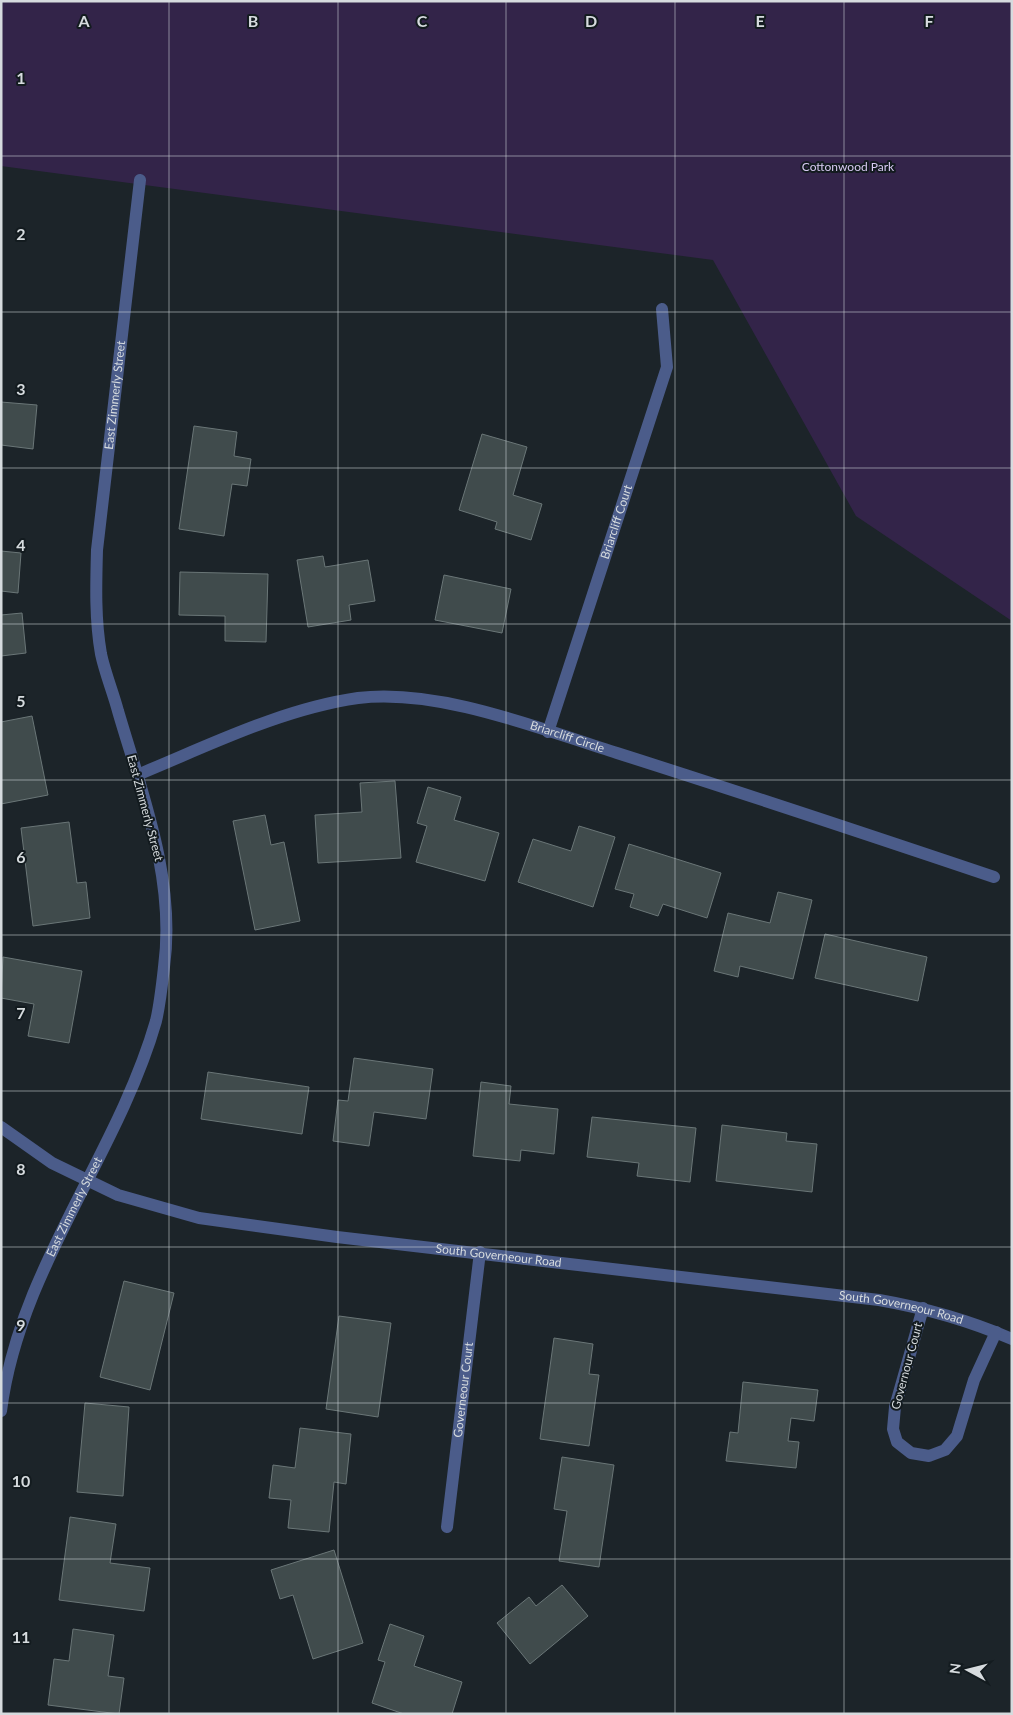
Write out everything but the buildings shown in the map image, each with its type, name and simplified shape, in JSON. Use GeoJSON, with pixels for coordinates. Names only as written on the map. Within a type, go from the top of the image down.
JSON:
{"type":"FeatureCollection","features":[{"type":"Feature","properties":{"kind":"street","name":"East Zimmerly Street"},"geometry":{"type":"LineString","coordinates":[[1,1411],[9,1363],[24,1315],[86,1180],[131,1089],[156,1020],[165,965],[168,921],[161,862],[102,655],[96,599],[96,550],[140,180]]}},
{"type":"Feature","properties":{"kind":"street","name":"Briarcliff Court"},"geometry":{"type":"LineString","coordinates":[[548,732],[667,366],[662,309]]}},
{"type":"Feature","properties":{"kind":"street","name":"Briarcliff Circle"},"geometry":{"type":"LineString","coordinates":[[137,775],[249,728],[314,707],[360,698],[412,697],[456,704],[548,732],[771,802],[994,877]]}},
{"type":"Feature","properties":{"kind":"street","name":"South Governeour Road"},"geometry":{"type":"LineString","coordinates":[[1,1127],[49,1161],[118,1195],[199,1218],[327,1236],[480,1252],[879,1300],[923,1308],[960,1318],[1012,1339]]}},
{"type":"Feature","properties":{"kind":"street","name":"Governeour Court"},"geometry":{"type":"LineString","coordinates":[[448,1527],[480,1252]]}},
{"type":"Feature","properties":{"kind":"street","name":"Governour Court"},"geometry":{"type":"LineString","coordinates":[[923,1308],[895,1407],[893,1429],[897,1442],[911,1452],[929,1456],[945,1450],[957,1436],[974,1380],[996,1332]]}},
{"type":"Feature","properties":{"kind":"green space","name":"Cottonwood Park"},"geometry":{"type":"Polygon","coordinates":[[[1,1],[1012,1],[1012,621],[856,516],[713,260],[1,166],[1,1]]]}}]}
